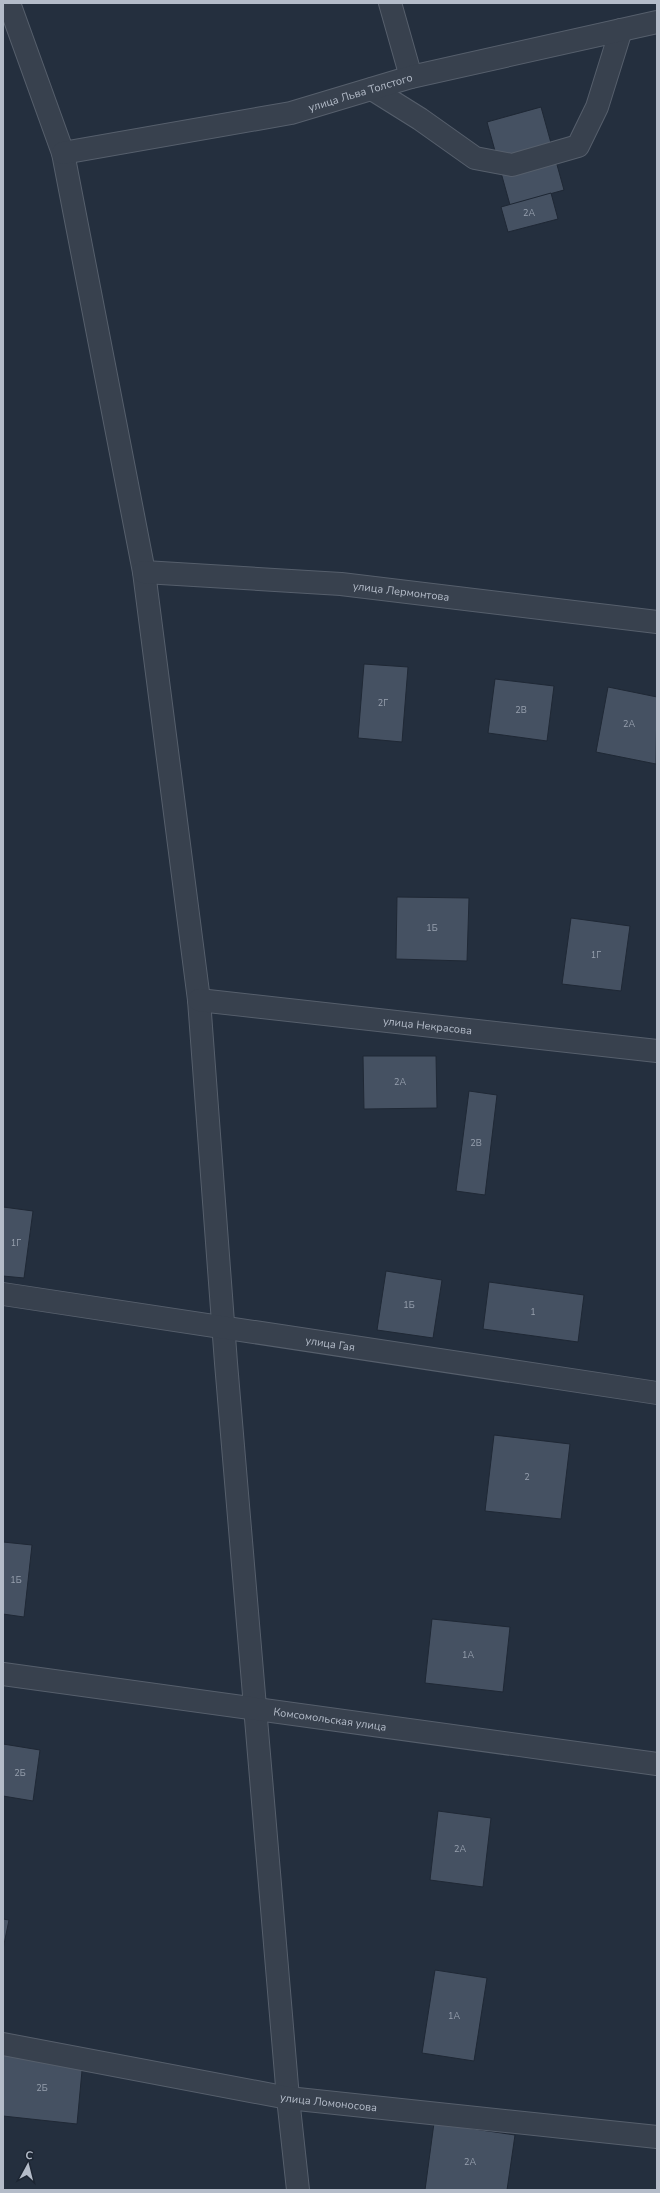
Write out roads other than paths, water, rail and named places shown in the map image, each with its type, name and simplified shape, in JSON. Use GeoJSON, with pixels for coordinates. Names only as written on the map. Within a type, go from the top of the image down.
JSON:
{"type":"FeatureCollection","features":[{"type":"Feature","properties":{"kind":"street"},"geometry":{"type":"LineString","coordinates":[[9,3],[63,153],[144,572],[199,1000],[223,1327],[257,1709],[288,2098],[298,2190]]}},
{"type":"Feature","properties":{"kind":"street"},"geometry":{"type":"LineString","coordinates":[[390,3],[411,78]]}},
{"type":"Feature","properties":{"kind":"street","name":"улица Льва Толстого"},"geometry":{"type":"LineString","coordinates":[[63,153],[291,113],[411,78],[657,22]]}},
{"type":"Feature","properties":{"kind":"street"},"geometry":{"type":"LineString","coordinates":[[372,89],[420,119],[475,158],[512,166],[578,146],[597,107],[621,30]]}},
{"type":"Feature","properties":{"kind":"street","name":"улица Лермонтова"},"geometry":{"type":"LineString","coordinates":[[144,572],[341,584],[657,622]]}},
{"type":"Feature","properties":{"kind":"street","name":"улица Некрасова"},"geometry":{"type":"LineString","coordinates":[[199,1000],[657,1051]]}},
{"type":"Feature","properties":{"kind":"street","name":"улица Гая"},"geometry":{"type":"LineString","coordinates":[[3,1294],[657,1393]]}},
{"type":"Feature","properties":{"kind":"street","name":"Комсомольская улица"},"geometry":{"type":"LineString","coordinates":[[3,1674],[657,1764]]}},
{"type":"Feature","properties":{"kind":"street","name":"улица Ломоносова"},"geometry":{"type":"LineString","coordinates":[[3,2044],[288,2098],[657,2137]]}}]}
